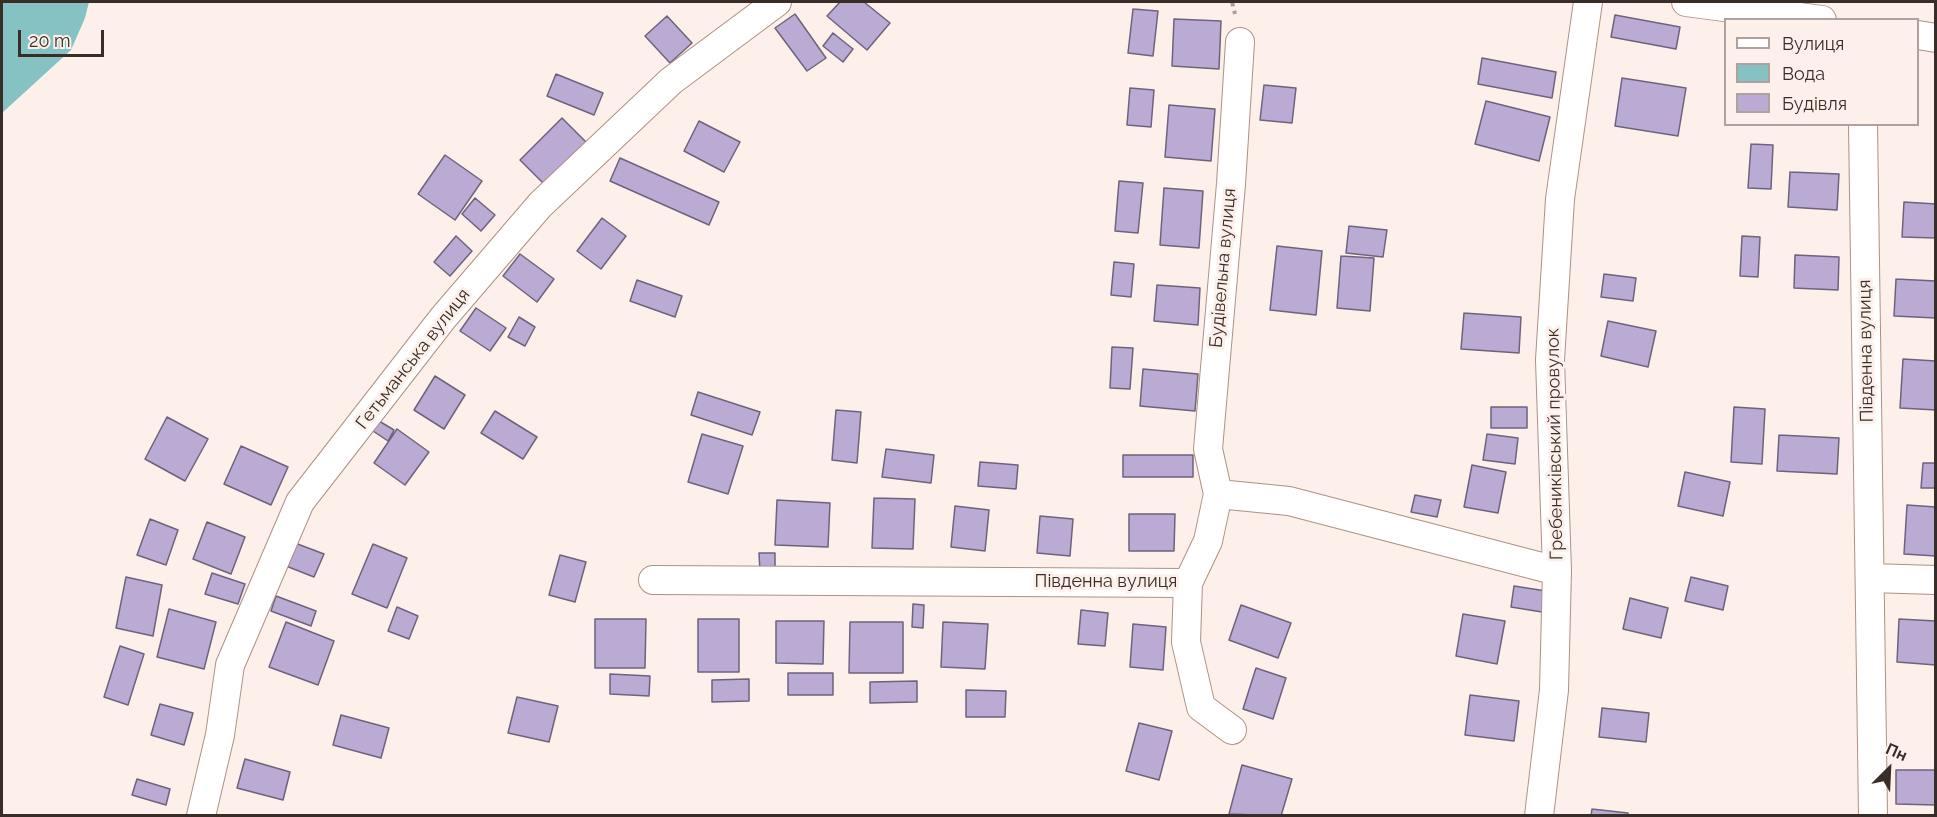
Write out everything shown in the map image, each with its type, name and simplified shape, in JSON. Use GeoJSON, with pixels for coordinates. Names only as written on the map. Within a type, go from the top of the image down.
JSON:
{"type":"FeatureCollection","features":[{"type":"Feature","properties":{"kind":"street","name":"Гетьманська вулиця"},"geometry":{"type":"LineString","coordinates":[[201,816],[220,735],[230,664],[300,502],[443,318],[540,205],[671,81],[777,2]]}},
{"type":"Feature","properties":{"kind":"street","name":"Гребениківський провулок"},"geometry":{"type":"LineString","coordinates":[[1539,816],[1554,690],[1557,571],[1550,360],[1560,199],[1588,2]]}},
{"type":"Feature","properties":{"kind":"street"},"geometry":{"type":"LineString","coordinates":[[1699,2],[1808,18]]}},
{"type":"Feature","properties":{"kind":"street"},"geometry":{"type":"LineString","coordinates":[[1919,35],[1935,38]]}},
{"type":"Feature","properties":{"kind":"street","name":"Будівельна вулиця"},"geometry":{"type":"LineString","coordinates":[[1218,494],[1208,449],[1231,184],[1240,42]]}},
{"type":"Feature","properties":{"kind":"street","name":"Південна вулиця"},"geometry":{"type":"LineString","coordinates":[[1863,126],[1873,816]]}},
{"type":"Feature","properties":{"kind":"street"},"geometry":{"type":"LineString","coordinates":[[1218,494],[1289,501],[1557,571]]}},
{"type":"Feature","properties":{"kind":"street","name":"Південна вулиця"},"geometry":{"type":"LineString","coordinates":[[653,580],[1188,583],[1208,541],[1218,494]]}},
{"type":"Feature","properties":{"kind":"street"},"geometry":{"type":"LineString","coordinates":[[1870,578],[1935,580]]}},
{"type":"Feature","properties":{"kind":"street"},"geometry":{"type":"LineString","coordinates":[[1188,583],[1186,642],[1201,707],[1232,730]]}},
{"type":"Feature","properties":{"kind":"water"},"geometry":{"type":"Polygon","coordinates":[[[2,2],[89,2],[85,18],[71,50],[2,113],[2,2]]]}},
{"type":"Feature","properties":{"kind":"building"},"geometry":{"type":"Polygon","coordinates":[[[840,2],[864,2],[890,23],[867,50],[827,16],[840,2]]]}},
{"type":"Feature","properties":{"kind":"building"},"geometry":{"type":"Polygon","coordinates":[[[1133,9],[1158,11],[1153,56],[1128,53],[1133,9]]]}},
{"type":"Feature","properties":{"kind":"building"},"geometry":{"type":"Polygon","coordinates":[[[795,14],[826,58],[807,71],[775,28],[795,14]]]}},
{"type":"Feature","properties":{"kind":"building"},"geometry":{"type":"Polygon","coordinates":[[[1615,15],[1680,27],[1676,49],[1611,37],[1615,15]]]}},
{"type":"Feature","properties":{"kind":"building"},"geometry":{"type":"Polygon","coordinates":[[[667,16],[692,43],[670,63],[645,36],[667,16]]]}},
{"type":"Feature","properties":{"kind":"building"},"geometry":{"type":"Polygon","coordinates":[[[1174,19],[1221,21],[1219,69],[1172,66],[1174,19]]]}},
{"type":"Feature","properties":{"kind":"building"},"geometry":{"type":"Polygon","coordinates":[[[833,33],[853,49],[843,62],[823,46],[833,33]]]}},
{"type":"Feature","properties":{"kind":"building"},"geometry":{"type":"Polygon","coordinates":[[[1482,58],[1556,72],[1552,98],[1478,84],[1482,58]]]}},
{"type":"Feature","properties":{"kind":"building"},"geometry":{"type":"Polygon","coordinates":[[[556,74],[603,93],[594,115],[547,96],[556,74]]]}},
{"type":"Feature","properties":{"kind":"building"},"geometry":{"type":"Polygon","coordinates":[[[1622,78],[1686,88],[1678,136],[1615,126],[1622,78]]]}},
{"type":"Feature","properties":{"kind":"building"},"geometry":{"type":"Polygon","coordinates":[[[1264,85],[1296,88],[1292,123],[1260,120],[1264,85]]]}},
{"type":"Feature","properties":{"kind":"building"},"geometry":{"type":"Polygon","coordinates":[[[1130,88],[1154,90],[1151,127],[1127,125],[1130,88]]]}},
{"type":"Feature","properties":{"kind":"building"},"geometry":{"type":"Polygon","coordinates":[[[1486,101],[1550,117],[1539,161],[1475,144],[1486,101]]]}},
{"type":"Feature","properties":{"kind":"building"},"geometry":{"type":"Polygon","coordinates":[[[1169,105],[1215,109],[1211,161],[1165,157],[1169,105]]]}},
{"type":"Feature","properties":{"kind":"building"},"geometry":{"type":"Polygon","coordinates":[[[562,118],[587,143],[544,184],[520,160],[562,118]]]}},
{"type":"Feature","properties":{"kind":"building"},"geometry":{"type":"Polygon","coordinates":[[[699,121],[740,142],[724,172],[684,151],[699,121]]]}},
{"type":"Feature","properties":{"kind":"building"},"geometry":{"type":"Polygon","coordinates":[[[1751,144],[1773,145],[1771,189],[1748,188],[1751,144]]]}},
{"type":"Feature","properties":{"kind":"building"},"geometry":{"type":"Polygon","coordinates":[[[445,155],[482,181],[455,220],[418,194],[445,155]]]}},
{"type":"Feature","properties":{"kind":"building"},"geometry":{"type":"Polygon","coordinates":[[[620,158],[719,202],[709,225],[610,181],[620,158]]]}},
{"type":"Feature","properties":{"kind":"building"},"geometry":{"type":"Polygon","coordinates":[[[1790,172],[1839,174],[1837,210],[1788,207],[1790,172]]]}},
{"type":"Feature","properties":{"kind":"building"},"geometry":{"type":"Polygon","coordinates":[[[1119,181],[1143,183],[1138,233],[1115,231],[1119,181]]]}},
{"type":"Feature","properties":{"kind":"building"},"geometry":{"type":"Polygon","coordinates":[[[1164,188],[1203,191],[1199,248],[1160,245],[1164,188]]]}},
{"type":"Feature","properties":{"kind":"building"},"geometry":{"type":"Polygon","coordinates":[[[475,198],[495,215],[481,231],[462,214],[475,198]]]}},
{"type":"Feature","properties":{"kind":"building"},"geometry":{"type":"Polygon","coordinates":[[[1904,202],[1936,204],[1936,238],[1902,237],[1904,202]]]}},
{"type":"Feature","properties":{"kind":"building"},"geometry":{"type":"Polygon","coordinates":[[[602,218],[626,236],[601,269],[577,251],[602,218]]]}},
{"type":"Feature","properties":{"kind":"building"},"geometry":{"type":"Polygon","coordinates":[[[1349,226],[1387,230],[1383,257],[1346,253],[1349,226]]]}},
{"type":"Feature","properties":{"kind":"building"},"geometry":{"type":"Polygon","coordinates":[[[456,236],[472,251],[450,276],[434,262],[456,236]]]}},
{"type":"Feature","properties":{"kind":"building"},"geometry":{"type":"Polygon","coordinates":[[[1742,236],[1760,237],[1758,277],[1740,276],[1742,236]]]}},
{"type":"Feature","properties":{"kind":"building"},"geometry":{"type":"Polygon","coordinates":[[[1277,246],[1322,251],[1316,315],[1270,310],[1277,246]]]}},
{"type":"Feature","properties":{"kind":"building"},"geometry":{"type":"Polygon","coordinates":[[[520,254],[554,279],[537,302],[503,276],[520,254]]]}},
{"type":"Feature","properties":{"kind":"building"},"geometry":{"type":"Polygon","coordinates":[[[1795,255],[1839,257],[1838,290],[1794,288],[1795,255]]]}},
{"type":"Feature","properties":{"kind":"building"},"geometry":{"type":"Polygon","coordinates":[[[1341,256],[1374,258],[1370,311],[1337,308],[1341,256]]]}},
{"type":"Feature","properties":{"kind":"building"},"geometry":{"type":"Polygon","coordinates":[[[1114,262],[1134,264],[1131,297],[1111,295],[1114,262]]]}},
{"type":"Feature","properties":{"kind":"building"},"geometry":{"type":"Polygon","coordinates":[[[1604,274],[1636,278],[1633,301],[1601,297],[1604,274]]]}},
{"type":"Feature","properties":{"kind":"building"},"geometry":{"type":"Polygon","coordinates":[[[1896,279],[1936,281],[1936,318],[1894,316],[1896,279]]]}},
{"type":"Feature","properties":{"kind":"building"},"geometry":{"type":"Polygon","coordinates":[[[637,280],[682,296],[675,317],[630,301],[637,280]]]}},
{"type":"Feature","properties":{"kind":"building"},"geometry":{"type":"Polygon","coordinates":[[[1157,285],[1200,288],[1198,325],[1154,321],[1157,285]]]}},
{"type":"Feature","properties":{"kind":"building"},"geometry":{"type":"Polygon","coordinates":[[[476,308],[506,328],[490,351],[460,331],[476,308]]]}},
{"type":"Feature","properties":{"kind":"building"},"geometry":{"type":"Polygon","coordinates":[[[1464,313],[1521,317],[1519,353],[1461,349],[1464,313]]]}},
{"type":"Feature","properties":{"kind":"building"},"geometry":{"type":"Polygon","coordinates":[[[519,317],[535,327],[525,346],[508,337],[519,317]]]}},
{"type":"Feature","properties":{"kind":"building"},"geometry":{"type":"Polygon","coordinates":[[[1608,321],[1656,331],[1648,367],[1601,356],[1608,321]]]}},
{"type":"Feature","properties":{"kind":"building"},"geometry":{"type":"Polygon","coordinates":[[[1112,347],[1133,348],[1130,389],[1110,388],[1112,347]]]}},
{"type":"Feature","properties":{"kind":"building"},"geometry":{"type":"Polygon","coordinates":[[[1903,359],[1936,361],[1936,410],[1900,408],[1903,359]]]}},
{"type":"Feature","properties":{"kind":"building"},"geometry":{"type":"Polygon","coordinates":[[[1143,369],[1198,374],[1195,411],[1140,406],[1143,369]]]}},
{"type":"Feature","properties":{"kind":"building"},"geometry":{"type":"Polygon","coordinates":[[[435,376],[465,395],[444,429],[414,410],[435,376]]]}},
{"type":"Feature","properties":{"kind":"building"},"geometry":{"type":"Polygon","coordinates":[[[698,392],[760,412],[752,435],[691,415],[698,392]]]}},
{"type":"Feature","properties":{"kind":"building"},"geometry":{"type":"Polygon","coordinates":[[[1491,407],[1527,407],[1527,428],[1491,428],[1491,407]]]}},
{"type":"Feature","properties":{"kind":"building"},"geometry":{"type":"Polygon","coordinates":[[[1734,407],[1765,409],[1762,464],[1731,462],[1734,407]]]}},
{"type":"Feature","properties":{"kind":"building"},"geometry":{"type":"Polygon","coordinates":[[[836,410],[861,412],[857,463],[832,460],[836,410]]]}},
{"type":"Feature","properties":{"kind":"building"},"geometry":{"type":"Polygon","coordinates":[[[495,411],[537,437],[523,459],[481,433],[495,411]]]}},
{"type":"Feature","properties":{"kind":"building"},"geometry":{"type":"Polygon","coordinates":[[[167,417],[208,439],[185,481],[145,459],[167,417]]]}},
{"type":"Feature","properties":{"kind":"building"},"geometry":{"type":"Polygon","coordinates":[[[379,421],[394,430],[388,441],[373,431],[379,421]]]}},
{"type":"Feature","properties":{"kind":"building"},"geometry":{"type":"Polygon","coordinates":[[[397,429],[429,452],[405,485],[374,463],[397,429]]]}},
{"type":"Feature","properties":{"kind":"building"},"geometry":{"type":"Polygon","coordinates":[[[702,434],[743,446],[728,494],[688,482],[702,434]]]}},
{"type":"Feature","properties":{"kind":"building"},"geometry":{"type":"Polygon","coordinates":[[[1487,434],[1518,438],[1515,464],[1483,460],[1487,434]]]}},
{"type":"Feature","properties":{"kind":"building"},"geometry":{"type":"Polygon","coordinates":[[[1779,435],[1839,438],[1837,474],[1777,471],[1779,435]]]}},
{"type":"Feature","properties":{"kind":"building"},"geometry":{"type":"Polygon","coordinates":[[[241,446],[288,467],[271,505],[224,484],[241,446]]]}},
{"type":"Feature","properties":{"kind":"building"},"geometry":{"type":"Polygon","coordinates":[[[886,449],[934,455],[931,483],[882,477],[886,449]]]}},
{"type":"Feature","properties":{"kind":"building"},"geometry":{"type":"Polygon","coordinates":[[[1123,455],[1193,455],[1193,477],[1123,477],[1123,455]]]}},
{"type":"Feature","properties":{"kind":"building"},"geometry":{"type":"Polygon","coordinates":[[[980,462],[1018,465],[1016,489],[978,486],[980,462]]]}},
{"type":"Feature","properties":{"kind":"building"},"geometry":{"type":"Polygon","coordinates":[[[1923,463],[1936,463],[1936,488],[1921,488],[1923,463]]]}},
{"type":"Feature","properties":{"kind":"building"},"geometry":{"type":"Polygon","coordinates":[[[1472,465],[1506,472],[1498,513],[1464,507],[1472,465]]]}},
{"type":"Feature","properties":{"kind":"building"},"geometry":{"type":"Polygon","coordinates":[[[1685,472],[1730,482],[1723,516],[1678,506],[1685,472]]]}},
{"type":"Feature","properties":{"kind":"building"},"geometry":{"type":"Polygon","coordinates":[[[1415,495],[1441,500],[1437,517],[1411,512],[1415,495]]]}},
{"type":"Feature","properties":{"kind":"building"},"geometry":{"type":"Polygon","coordinates":[[[874,498],[915,499],[913,549],[872,548],[874,498]]]}},
{"type":"Feature","properties":{"kind":"building"},"geometry":{"type":"Polygon","coordinates":[[[777,500],[830,503],[828,547],[775,545],[777,500]]]}},
{"type":"Feature","properties":{"kind":"building"},"geometry":{"type":"Polygon","coordinates":[[[1907,505],[1936,507],[1936,556],[1904,554],[1907,505]]]}},
{"type":"Feature","properties":{"kind":"building"},"geometry":{"type":"Polygon","coordinates":[[[955,506],[989,510],[985,551],[951,547],[955,506]]]}},
{"type":"Feature","properties":{"kind":"building"},"geometry":{"type":"Polygon","coordinates":[[[1129,514],[1175,514],[1174,551],[1129,551],[1129,514]]]}},
{"type":"Feature","properties":{"kind":"building"},"geometry":{"type":"Polygon","coordinates":[[[1040,516],[1073,519],[1070,556],[1037,553],[1040,516]]]}},
{"type":"Feature","properties":{"kind":"building"},"geometry":{"type":"Polygon","coordinates":[[[150,519],[178,530],[166,565],[137,555],[150,519]]]}},
{"type":"Feature","properties":{"kind":"building"},"geometry":{"type":"Polygon","coordinates":[[[207,522],[245,537],[231,574],[193,559],[207,522]]]}},
{"type":"Feature","properties":{"kind":"building"},"geometry":{"type":"Polygon","coordinates":[[[295,543],[324,554],[314,577],[286,566],[295,543]]]}},
{"type":"Feature","properties":{"kind":"building"},"geometry":{"type":"Polygon","coordinates":[[[373,544],[407,558],[387,608],[352,594],[373,544]]]}},
{"type":"Feature","properties":{"kind":"building"},"geometry":{"type":"Polygon","coordinates":[[[759,553],[775,553],[775,572],[760,572],[759,553]]]}},
{"type":"Feature","properties":{"kind":"building"},"geometry":{"type":"Polygon","coordinates":[[[560,555],[586,562],[575,602],[549,595],[560,555]]]}},
{"type":"Feature","properties":{"kind":"building"},"geometry":{"type":"Polygon","coordinates":[[[212,573],[245,584],[238,604],[205,594],[212,573]]]}},
{"type":"Feature","properties":{"kind":"building"},"geometry":{"type":"Polygon","coordinates":[[[126,577],[162,585],[153,636],[116,628],[126,577]]]}},
{"type":"Feature","properties":{"kind":"building"},"geometry":{"type":"Polygon","coordinates":[[[1691,577],[1728,586],[1723,610],[1685,601],[1691,577]]]}},
{"type":"Feature","properties":{"kind":"building"},"geometry":{"type":"Polygon","coordinates":[[[1514,586],[1546,591],[1542,612],[1511,607],[1514,586]]]}},
{"type":"Feature","properties":{"kind":"building"},"geometry":{"type":"Polygon","coordinates":[[[276,596],[316,611],[311,626],[271,611],[276,596]]]}},
{"type":"Feature","properties":{"kind":"building"},"geometry":{"type":"Polygon","coordinates":[[[1630,598],[1668,608],[1661,638],[1623,629],[1630,598]]]}},
{"type":"Feature","properties":{"kind":"building"},"geometry":{"type":"Polygon","coordinates":[[[913,604],[924,605],[923,628],[912,627],[913,604]]]}},
{"type":"Feature","properties":{"kind":"building"},"geometry":{"type":"Polygon","coordinates":[[[1241,605],[1291,623],[1278,658],[1229,640],[1241,605]]]}},
{"type":"Feature","properties":{"kind":"building"},"geometry":{"type":"Polygon","coordinates":[[[397,607],[418,616],[409,639],[388,631],[397,607]]]}},
{"type":"Feature","properties":{"kind":"building"},"geometry":{"type":"Polygon","coordinates":[[[169,609],[216,622],[204,669],[157,657],[169,609]]]}},
{"type":"Feature","properties":{"kind":"building"},"geometry":{"type":"Polygon","coordinates":[[[1081,610],[1108,613],[1105,646],[1078,644],[1081,610]]]}},
{"type":"Feature","properties":{"kind":"building"},"geometry":{"type":"Polygon","coordinates":[[[1463,614],[1505,621],[1497,664],[1456,656],[1463,614]]]}},
{"type":"Feature","properties":{"kind":"building"},"geometry":{"type":"Polygon","coordinates":[[[595,619],[646,619],[645,668],[595,668],[595,619]]]}},
{"type":"Feature","properties":{"kind":"building"},"geometry":{"type":"Polygon","coordinates":[[[698,619],[739,619],[739,672],[698,672],[698,619]]]}},
{"type":"Feature","properties":{"kind":"building"},"geometry":{"type":"Polygon","coordinates":[[[1899,619],[1936,621],[1936,665],[1897,662],[1899,619]]]}},
{"type":"Feature","properties":{"kind":"building"},"geometry":{"type":"Polygon","coordinates":[[[776,621],[824,621],[823,664],[776,663],[776,621]]]}},
{"type":"Feature","properties":{"kind":"building"},"geometry":{"type":"Polygon","coordinates":[[[286,622],[334,641],[318,685],[269,667],[286,622]]]}},
{"type":"Feature","properties":{"kind":"building"},"geometry":{"type":"Polygon","coordinates":[[[850,622],[903,622],[903,673],[849,673],[850,622]]]}},
{"type":"Feature","properties":{"kind":"building"},"geometry":{"type":"Polygon","coordinates":[[[943,622],[988,624],[985,669],[941,667],[943,622]]]}},
{"type":"Feature","properties":{"kind":"building"},"geometry":{"type":"Polygon","coordinates":[[[1133,624],[1166,627],[1163,670],[1130,667],[1133,624]]]}},
{"type":"Feature","properties":{"kind":"building"},"geometry":{"type":"Polygon","coordinates":[[[120,646],[144,654],[128,705],[104,697],[120,646]]]}},
{"type":"Feature","properties":{"kind":"building"},"geometry":{"type":"Polygon","coordinates":[[[1256,668],[1286,678],[1273,719],[1243,709],[1256,668]]]}},
{"type":"Feature","properties":{"kind":"building"},"geometry":{"type":"Polygon","coordinates":[[[788,673],[833,673],[833,695],[788,695],[788,673]]]}},
{"type":"Feature","properties":{"kind":"building"},"geometry":{"type":"Polygon","coordinates":[[[610,674],[650,676],[649,696],[610,694],[610,674]]]}},
{"type":"Feature","properties":{"kind":"building"},"geometry":{"type":"Polygon","coordinates":[[[749,679],[749,701],[712,702],[712,680],[749,679]]]}},
{"type":"Feature","properties":{"kind":"building"},"geometry":{"type":"Polygon","coordinates":[[[917,681],[917,702],[870,703],[870,682],[917,681]]]}},
{"type":"Feature","properties":{"kind":"building"},"geometry":{"type":"Polygon","coordinates":[[[966,690],[1006,691],[1005,717],[966,717],[966,690]]]}},
{"type":"Feature","properties":{"kind":"building"},"geometry":{"type":"Polygon","coordinates":[[[1470,695],[1519,701],[1514,741],[1465,735],[1470,695]]]}},
{"type":"Feature","properties":{"kind":"building"},"geometry":{"type":"Polygon","coordinates":[[[517,697],[558,706],[549,742],[508,733],[517,697]]]}},
{"type":"Feature","properties":{"kind":"building"},"geometry":{"type":"Polygon","coordinates":[[[160,704],[193,713],[184,745],[151,735],[160,704]]]}},
{"type":"Feature","properties":{"kind":"building"},"geometry":{"type":"Polygon","coordinates":[[[1602,708],[1649,713],[1646,742],[1599,737],[1602,708]]]}},
{"type":"Feature","properties":{"kind":"building"},"geometry":{"type":"Polygon","coordinates":[[[341,715],[389,728],[381,758],[333,745],[341,715]]]}},
{"type":"Feature","properties":{"kind":"building"},"geometry":{"type":"Polygon","coordinates":[[[1139,723],[1172,731],[1159,780],[1126,771],[1139,723]]]}},
{"type":"Feature","properties":{"kind":"building"},"geometry":{"type":"Polygon","coordinates":[[[245,759],[290,772],[283,800],[237,788],[245,759]]]}},
{"type":"Feature","properties":{"kind":"building"},"geometry":{"type":"Polygon","coordinates":[[[1242,765],[1292,779],[1281,816],[1229,814],[1242,765]]]}},
{"type":"Feature","properties":{"kind":"building"},"geometry":{"type":"Polygon","coordinates":[[[1896,770],[1936,770],[1936,805],[1896,804],[1896,770]]]}},
{"type":"Feature","properties":{"kind":"building"},"geometry":{"type":"Polygon","coordinates":[[[137,779],[170,789],[166,805],[132,795],[137,779]]]}},
{"type":"Feature","properties":{"kind":"building"},"geometry":{"type":"Polygon","coordinates":[[[1592,809],[1628,813],[1628,816],[1591,816],[1592,809]]]}}]}
